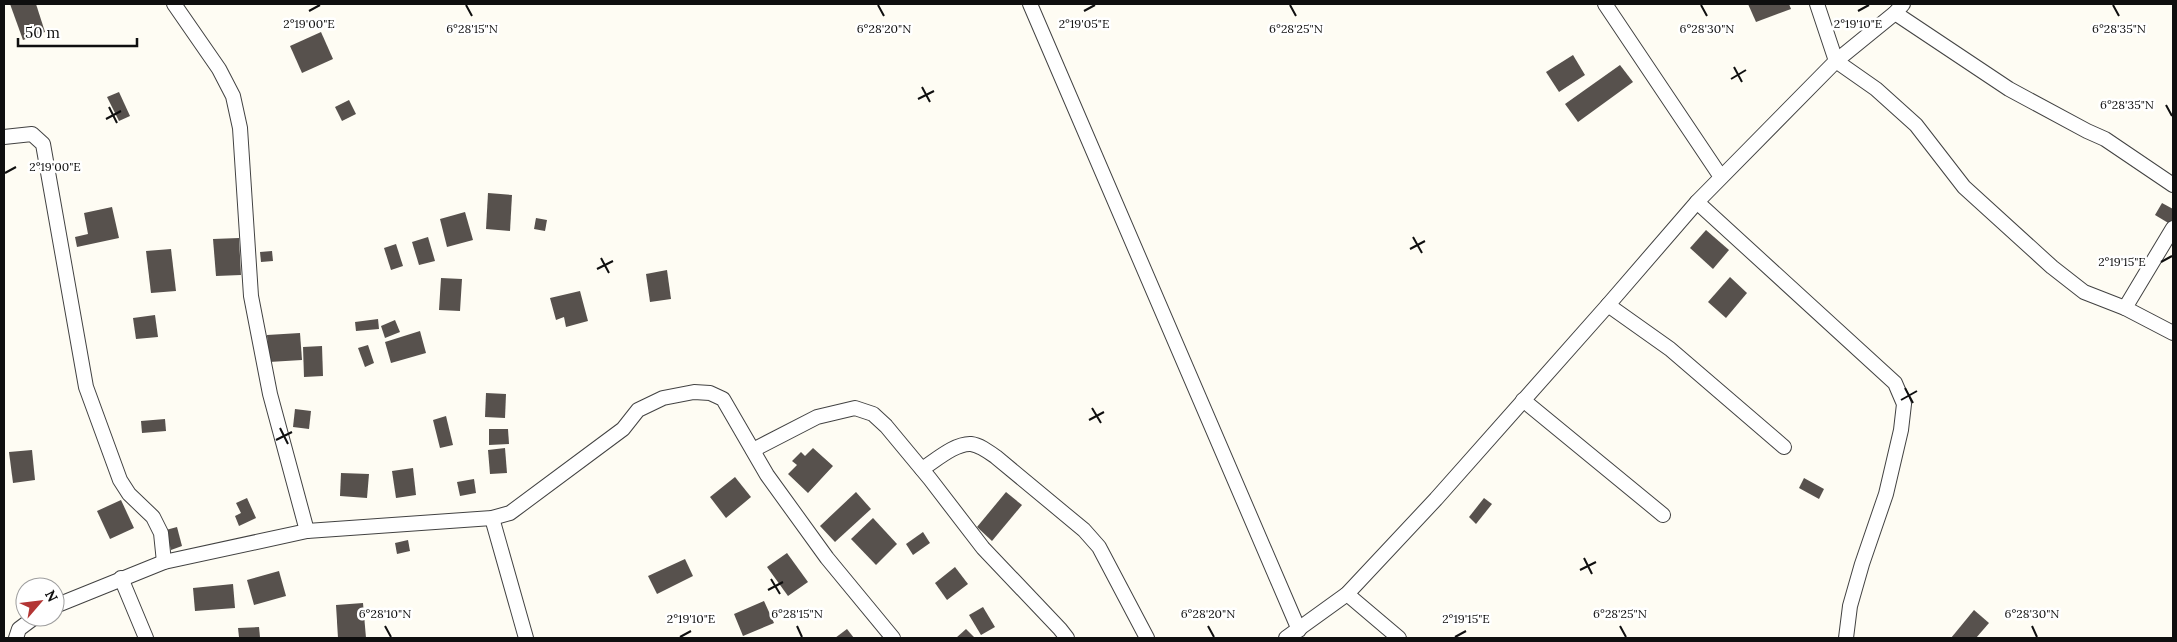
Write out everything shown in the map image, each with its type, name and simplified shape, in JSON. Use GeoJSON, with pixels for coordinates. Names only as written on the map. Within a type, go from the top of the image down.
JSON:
{"type":"FeatureCollection","features":[{"type":"Feature","properties":{"kind":"street"},"geometry":{"type":"LineString","coordinates":[[174,4],[219,69],[232,96],[240,128],[252,296],[270,394],[306,531]]}},
{"type":"Feature","properties":{"kind":"street"},"geometry":{"type":"LineString","coordinates":[[1030,4],[1299,630]]}},
{"type":"Feature","properties":{"kind":"street"},"geometry":{"type":"LineString","coordinates":[[1606,4],[1721,177]]}},
{"type":"Feature","properties":{"kind":"street"},"geometry":{"type":"LineString","coordinates":[[1817,4],[1836,61],[1876,89],[1916,125],[1964,187],[2052,267],[2084,292],[2125,308],[2173,333]]}},
{"type":"Feature","properties":{"kind":"street"},"geometry":{"type":"LineString","coordinates":[[1286,638],[1347,594],[1436,498],[1697,202],[1836,61],[1899,8],[2009,89],[2105,139],[2173,185]]}},
{"type":"Feature","properties":{"kind":"street"},"geometry":{"type":"LineString","coordinates":[[4,136],[32,134],[43,144],[86,387],[120,480],[129,494],[153,517],[161,533],[164,562]]}},
{"type":"Feature","properties":{"kind":"street"},"geometry":{"type":"LineString","coordinates":[[1697,202],[1895,383],[1904,404],[1902,430],[1886,494],[1850,606],[1846,638]]}},
{"type":"Feature","properties":{"kind":"street"},"geometry":{"type":"LineString","coordinates":[[2125,308],[2173,228]]}},
{"type":"Feature","properties":{"kind":"street"},"geometry":{"type":"LineString","coordinates":[[1608,305],[1670,350],[1784,447]]}},
{"type":"Feature","properties":{"kind":"street"},"geometry":{"type":"LineString","coordinates":[[65,602],[164,562],[306,531],[492,518],[510,513],[624,429],[638,410],[663,398],[694,392],[710,393],[723,399],[767,475],[827,558],[893,638]]}},
{"type":"Feature","properties":{"kind":"street"},"geometry":{"type":"LineString","coordinates":[[1523,400],[1663,515]]}},
{"type":"Feature","properties":{"kind":"street"},"geometry":{"type":"LineString","coordinates":[[753,450],[817,417],[855,408],[873,414],[886,426],[922,469],[983,548],[1067,638]]}},
{"type":"Feature","properties":{"kind":"street"},"geometry":{"type":"LineString","coordinates":[[922,469],[958,447],[971,444],[982,447],[996,457],[1084,530],[1099,547],[1147,638]]}},
{"type":"Feature","properties":{"kind":"street"},"geometry":{"type":"LineString","coordinates":[[492,518],[526,638]]}},
{"type":"Feature","properties":{"kind":"street"},"geometry":{"type":"LineString","coordinates":[[121,578],[146,638]]}},
{"type":"Feature","properties":{"kind":"street"},"geometry":{"type":"LineString","coordinates":[[1347,594],[1399,638]]}},
{"type":"Feature","properties":{"kind":"street"},"geometry":{"type":"LineString","coordinates":[[16,638],[22,627]]}},
{"type":"Feature","properties":{"kind":"building"},"geometry":{"type":"Polygon","coordinates":[[[10,4],[36,4],[45,32],[23,40],[10,4]]]}},
{"type":"Feature","properties":{"kind":"building"},"geometry":{"type":"Polygon","coordinates":[[[1748,4],[1789,4],[1791,9],[1756,22],[1748,4]]]}},
{"type":"Feature","properties":{"kind":"building"},"geometry":{"type":"Polygon","coordinates":[[[321,32],[333,59],[302,73],[290,46],[321,32]]]}},
{"type":"Feature","properties":{"kind":"building"},"geometry":{"type":"Polygon","coordinates":[[[1573,55],[1585,75],[1559,92],[1546,72],[1573,55]]]}},
{"type":"Feature","properties":{"kind":"building"},"geometry":{"type":"Polygon","coordinates":[[[1620,65],[1633,82],[1578,122],[1565,104],[1620,65]]]}},
{"type":"Feature","properties":{"kind":"building"},"geometry":{"type":"Polygon","coordinates":[[[119,92],[130,116],[119,121],[107,97],[119,92]]]}},
{"type":"Feature","properties":{"kind":"building"},"geometry":{"type":"Polygon","coordinates":[[[349,100],[356,114],[342,121],[335,107],[349,100]]]}},
{"type":"Feature","properties":{"kind":"building"},"geometry":{"type":"Polygon","coordinates":[[[488,193],[512,195],[510,231],[486,229],[488,193]]]}},
{"type":"Feature","properties":{"kind":"building"},"geometry":{"type":"Polygon","coordinates":[[[2162,203],[2173,209],[2173,218],[2170,224],[2155,215],[2162,203]]]}},
{"type":"Feature","properties":{"kind":"building"},"geometry":{"type":"Polygon","coordinates":[[[112,207],[119,238],[77,247],[75,237],[88,234],[84,213],[112,207]]]}},
{"type":"Feature","properties":{"kind":"building"},"geometry":{"type":"Polygon","coordinates":[[[465,212],[473,240],[447,247],[440,219],[465,212]]]}},
{"type":"Feature","properties":{"kind":"building"},"geometry":{"type":"Polygon","coordinates":[[[536,218],[547,220],[545,231],[534,229],[536,218]]]}},
{"type":"Feature","properties":{"kind":"building"},"geometry":{"type":"Polygon","coordinates":[[[1706,230],[1729,250],[1713,269],[1690,248],[1706,230]]]}},
{"type":"Feature","properties":{"kind":"building"},"geometry":{"type":"Polygon","coordinates":[[[428,237],[435,261],[419,265],[412,242],[428,237]]]}},
{"type":"Feature","properties":{"kind":"building"},"geometry":{"type":"Polygon","coordinates":[[[239,238],[241,275],[216,276],[213,239],[239,238]]]}},
{"type":"Feature","properties":{"kind":"building"},"geometry":{"type":"Polygon","coordinates":[[[396,244],[403,266],[391,270],[384,248],[396,244]]]}},
{"type":"Feature","properties":{"kind":"building"},"geometry":{"type":"Polygon","coordinates":[[[171,249],[176,291],[151,293],[146,251],[171,249]]]}},
{"type":"Feature","properties":{"kind":"building"},"geometry":{"type":"Polygon","coordinates":[[[272,251],[273,261],[261,262],[260,252],[272,251]]]}},
{"type":"Feature","properties":{"kind":"building"},"geometry":{"type":"Polygon","coordinates":[[[667,270],[671,299],[650,302],[646,274],[667,270]]]}},
{"type":"Feature","properties":{"kind":"building"},"geometry":{"type":"Polygon","coordinates":[[[1730,277],[1747,293],[1726,318],[1708,302],[1730,277]]]}},
{"type":"Feature","properties":{"kind":"building"},"geometry":{"type":"Polygon","coordinates":[[[441,278],[462,279],[460,311],[439,310],[441,278]]]}},
{"type":"Feature","properties":{"kind":"building"},"geometry":{"type":"Polygon","coordinates":[[[580,291],[588,321],[566,327],[564,317],[556,320],[550,298],[580,291]]]}},
{"type":"Feature","properties":{"kind":"building"},"geometry":{"type":"Polygon","coordinates":[[[155,315],[158,337],[136,339],[133,318],[155,315]]]}},
{"type":"Feature","properties":{"kind":"building"},"geometry":{"type":"Polygon","coordinates":[[[378,319],[379,329],[356,331],[355,322],[378,319]]]}},
{"type":"Feature","properties":{"kind":"building"},"geometry":{"type":"Polygon","coordinates":[[[395,320],[400,332],[385,338],[381,326],[395,320]]]}},
{"type":"Feature","properties":{"kind":"building"},"geometry":{"type":"Polygon","coordinates":[[[420,331],[426,353],[391,363],[385,342],[420,331]]]}},
{"type":"Feature","properties":{"kind":"building"},"geometry":{"type":"Polygon","coordinates":[[[300,333],[302,360],[269,362],[267,335],[300,333]]]}},
{"type":"Feature","properties":{"kind":"building"},"geometry":{"type":"Polygon","coordinates":[[[368,345],[374,363],[365,367],[358,348],[368,345]]]}},
{"type":"Feature","properties":{"kind":"building"},"geometry":{"type":"Polygon","coordinates":[[[322,346],[323,376],[304,377],[303,347],[322,346]]]}},
{"type":"Feature","properties":{"kind":"building"},"geometry":{"type":"Polygon","coordinates":[[[486,393],[506,394],[505,418],[485,417],[486,393]]]}},
{"type":"Feature","properties":{"kind":"building"},"geometry":{"type":"Polygon","coordinates":[[[295,409],[311,411],[309,429],[293,427],[295,409]]]}},
{"type":"Feature","properties":{"kind":"building"},"geometry":{"type":"Polygon","coordinates":[[[446,416],[453,445],[440,448],[433,420],[446,416]]]}},
{"type":"Feature","properties":{"kind":"building"},"geometry":{"type":"Polygon","coordinates":[[[165,419],[166,431],[142,433],[141,421],[165,419]]]}},
{"type":"Feature","properties":{"kind":"building"},"geometry":{"type":"Polygon","coordinates":[[[489,429],[508,429],[509,444],[489,445],[489,429]]]}},
{"type":"Feature","properties":{"kind":"building"},"geometry":{"type":"Polygon","coordinates":[[[505,448],[507,473],[490,474],[488,450],[505,448]]]}},
{"type":"Feature","properties":{"kind":"building"},"geometry":{"type":"Polygon","coordinates":[[[813,448],[833,466],[808,493],[788,474],[797,465],[792,461],[801,452],[805,456],[813,448]]]}},
{"type":"Feature","properties":{"kind":"building"},"geometry":{"type":"Polygon","coordinates":[[[32,450],[35,480],[13,483],[9,452],[32,450]]]}},
{"type":"Feature","properties":{"kind":"building"},"geometry":{"type":"Polygon","coordinates":[[[413,468],[416,495],[396,498],[392,471],[413,468]]]}},
{"type":"Feature","properties":{"kind":"building"},"geometry":{"type":"Polygon","coordinates":[[[341,473],[369,474],[367,498],[340,496],[341,473]]]}},
{"type":"Feature","properties":{"kind":"building"},"geometry":{"type":"Polygon","coordinates":[[[735,477],[751,497],[726,518],[710,497],[735,477]]]}},
{"type":"Feature","properties":{"kind":"building"},"geometry":{"type":"Polygon","coordinates":[[[1804,478],[1824,489],[1819,499],[1799,488],[1804,478]]]}},
{"type":"Feature","properties":{"kind":"building"},"geometry":{"type":"Polygon","coordinates":[[[474,479],[476,493],[460,496],[457,482],[474,479]]]}},
{"type":"Feature","properties":{"kind":"building"},"geometry":{"type":"Polygon","coordinates":[[[856,492],[871,509],[835,542],[820,526],[856,492]]]}},
{"type":"Feature","properties":{"kind":"building"},"geometry":{"type":"Polygon","coordinates":[[[1006,492],[1022,505],[992,541],[977,527],[1006,492]]]}},
{"type":"Feature","properties":{"kind":"building"},"geometry":{"type":"Polygon","coordinates":[[[247,498],[256,518],[239,526],[235,516],[241,513],[236,503],[247,498]]]}},
{"type":"Feature","properties":{"kind":"building"},"geometry":{"type":"Polygon","coordinates":[[[1484,498],[1492,504],[1476,524],[1469,517],[1484,498]]]}},
{"type":"Feature","properties":{"kind":"building"},"geometry":{"type":"Polygon","coordinates":[[[121,500],[134,528],[110,539],[97,511],[121,500]]]}},
{"type":"Feature","properties":{"kind":"building"},"geometry":{"type":"Polygon","coordinates":[[[873,518],[897,544],[876,565],[851,539],[873,518]]]}},
{"type":"Feature","properties":{"kind":"building"},"geometry":{"type":"Polygon","coordinates":[[[177,527],[182,546],[171,550],[166,530],[177,527]]]}},
{"type":"Feature","properties":{"kind":"building"},"geometry":{"type":"Polygon","coordinates":[[[923,532],[930,543],[913,555],[906,544],[923,532]]]}},
{"type":"Feature","properties":{"kind":"building"},"geometry":{"type":"Polygon","coordinates":[[[408,540],[410,551],[397,554],[395,543],[408,540]]]}},
{"type":"Feature","properties":{"kind":"building"},"geometry":{"type":"Polygon","coordinates":[[[787,553],[808,582],[788,596],[767,567],[787,553]]]}},
{"type":"Feature","properties":{"kind":"building"},"geometry":{"type":"Polygon","coordinates":[[[685,559],[693,576],[657,594],[648,576],[685,559]]]}},
{"type":"Feature","properties":{"kind":"building"},"geometry":{"type":"Polygon","coordinates":[[[955,567],[968,584],[947,600],[935,583],[955,567]]]}},
{"type":"Feature","properties":{"kind":"building"},"geometry":{"type":"Polygon","coordinates":[[[279,571],[286,596],[254,605],[247,580],[279,571]]]}},
{"type":"Feature","properties":{"kind":"building"},"geometry":{"type":"Polygon","coordinates":[[[233,584],[235,608],[195,611],[193,588],[233,584]]]}},
{"type":"Feature","properties":{"kind":"building"},"geometry":{"type":"Polygon","coordinates":[[[764,601],[774,623],[743,636],[734,614],[764,601]]]}},
{"type":"Feature","properties":{"kind":"building"},"geometry":{"type":"Polygon","coordinates":[[[363,603],[366,638],[338,638],[336,605],[363,603]]]}},
{"type":"Feature","properties":{"kind":"building"},"geometry":{"type":"Polygon","coordinates":[[[983,607],[995,627],[981,635],[969,615],[983,607]]]}},
{"type":"Feature","properties":{"kind":"building"},"geometry":{"type":"Polygon","coordinates":[[[1974,610],[1989,623],[1976,638],[1951,638],[1974,610]]]}},
{"type":"Feature","properties":{"kind":"building"},"geometry":{"type":"Polygon","coordinates":[[[259,627],[260,637],[239,637],[238,628],[259,627]]]}},
{"type":"Feature","properties":{"kind":"building"},"geometry":{"type":"Polygon","coordinates":[[[847,629],[854,638],[835,638],[847,629]]]}},
{"type":"Feature","properties":{"kind":"building"},"geometry":{"type":"Polygon","coordinates":[[[966,629],[975,638],[956,638],[966,629]]]}}]}
